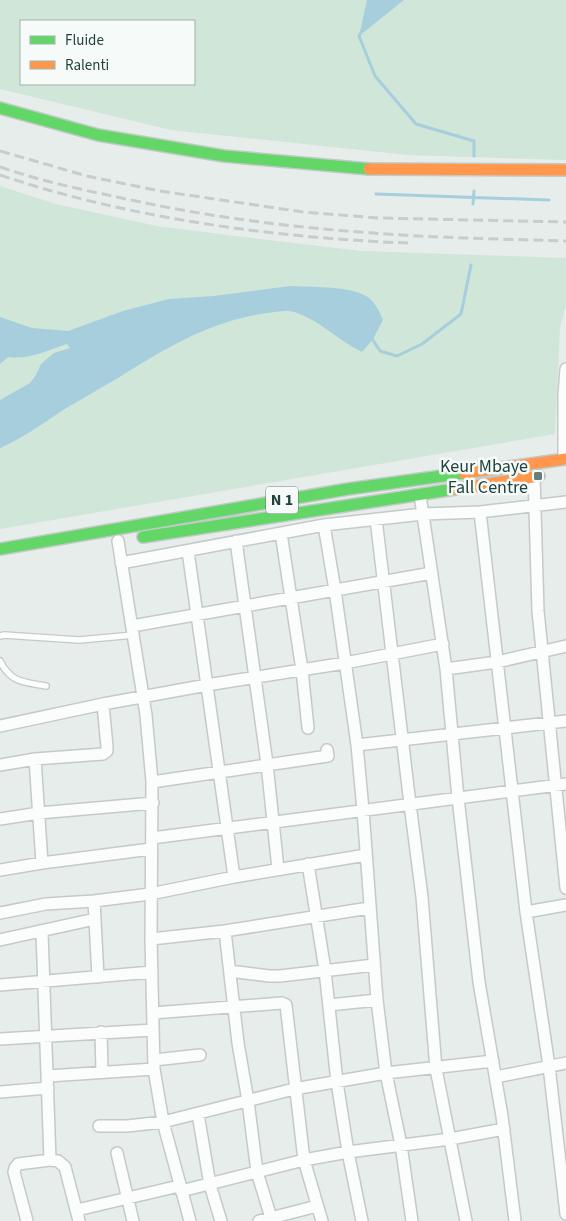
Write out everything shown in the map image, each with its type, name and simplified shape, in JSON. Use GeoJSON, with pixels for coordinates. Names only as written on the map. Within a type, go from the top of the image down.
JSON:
{"type":"FeatureCollection","features":[{"type":"Feature","properties":{"kind":"main road"},"geometry":{"type":"LineString","coordinates":[[0,108],[98,135],[224,156],[367,169],[566,170]]}},
{"type":"Feature","properties":{"kind":"main road","name":"N 1"},"geometry":{"type":"LineString","coordinates":[[0,549],[348,489],[565,459]]}},
{"type":"Feature","properties":{"kind":"main road","name":"N 1"},"geometry":{"type":"LineString","coordinates":[[122,540],[547,474]]}},
{"type":"Feature","properties":{"kind":"main road"},"geometry":{"type":"LineString","coordinates":[[0,560],[69,549]]}},
{"type":"Feature","properties":{"kind":"street"},"geometry":{"type":"LineString","coordinates":[[565,459],[566,369]]}},
{"type":"Feature","properties":{"kind":"street"},"geometry":{"type":"LineString","coordinates":[[534,476],[538,611],[549,724],[561,784],[566,888]]}},
{"type":"Feature","properties":{"kind":"street"},"geometry":{"type":"LineString","coordinates":[[420,495],[443,644],[479,982],[504,1129],[515,1221]]}},
{"type":"Feature","properties":{"kind":"street"},"geometry":{"type":"LineString","coordinates":[[121,563],[324,525],[423,514],[480,512],[566,502]]}},
{"type":"Feature","properties":{"kind":"street"},"geometry":{"type":"LineString","coordinates":[[480,512],[526,912],[549,1066],[566,1214]]}},
{"type":"Feature","properties":{"kind":"street"},"geometry":{"type":"LineString","coordinates":[[376,519],[422,897],[436,1069],[466,1221]]}},
{"type":"Feature","properties":{"kind":"street"},"geometry":{"type":"LineString","coordinates":[[324,525],[357,745],[377,1000],[386,1073],[401,1145],[412,1221]]}},
{"type":"Feature","properties":{"kind":"street"},"geometry":{"type":"LineString","coordinates":[[281,533],[302,670],[308,728]]}},
{"type":"Feature","properties":{"kind":"street"},"geometry":{"type":"LineString","coordinates":[[122,540],[121,563],[148,727],[152,782],[150,894],[154,1065],[163,1122],[190,1221]]}},
{"type":"Feature","properties":{"kind":"street"},"geometry":{"type":"LineString","coordinates":[[236,541],[267,764],[278,869]]}},
{"type":"Feature","properties":{"kind":"street"},"geometry":{"type":"LineString","coordinates":[[188,551],[234,876]]}},
{"type":"Feature","properties":{"kind":"street"},"geometry":{"type":"LineString","coordinates":[[133,630],[196,614],[432,573]]}},
{"type":"Feature","properties":{"kind":"street"},"geometry":{"type":"LineString","coordinates":[[0,726],[103,704],[345,663],[443,644]]}},
{"type":"Feature","properties":{"kind":"street"},"geometry":{"type":"LineString","coordinates":[[446,669],[497,662],[566,646]]}},
{"type":"Feature","properties":{"kind":"street"},"geometry":{"type":"LineString","coordinates":[[0,765],[35,759],[103,754],[107,751],[107,747],[103,704]]}},
{"type":"Feature","properties":{"kind":"street"},"geometry":{"type":"LineString","coordinates":[[357,745],[566,721]]}},
{"type":"Feature","properties":{"kind":"street"},"geometry":{"type":"LineString","coordinates":[[152,782],[328,756],[327,750]]}},
{"type":"Feature","properties":{"kind":"street"},"geometry":{"type":"LineString","coordinates":[[35,759],[42,863]]}},
{"type":"Feature","properties":{"kind":"street"},"geometry":{"type":"LineString","coordinates":[[0,870],[226,828],[561,784]]}},
{"type":"Feature","properties":{"kind":"street"},"geometry":{"type":"LineString","coordinates":[[0,819],[39,813],[153,803]]}},
{"type":"Feature","properties":{"kind":"street"},"geometry":{"type":"LineString","coordinates":[[0,913],[46,904],[150,894],[234,876],[366,855]]}},
{"type":"Feature","properties":{"kind":"street"},"geometry":{"type":"LineString","coordinates":[[308,864],[325,970],[337,1082],[348,1152],[362,1221]]}},
{"type":"Feature","properties":{"kind":"street"},"geometry":{"type":"LineString","coordinates":[[94,900],[98,977]]}},
{"type":"Feature","properties":{"kind":"street"},"geometry":{"type":"LineString","coordinates":[[526,912],[566,905]]}},
{"type":"Feature","properties":{"kind":"street"},"geometry":{"type":"LineString","coordinates":[[151,939],[225,931],[370,908]]}},
{"type":"Feature","properties":{"kind":"street"},"geometry":{"type":"LineString","coordinates":[[0,940],[95,919]]}},
{"type":"Feature","properties":{"kind":"street"},"geometry":{"type":"LineString","coordinates":[[225,931],[238,1043],[257,1172],[272,1219]]}},
{"type":"Feature","properties":{"kind":"street"},"geometry":{"type":"LineString","coordinates":[[42,932],[50,1160]]}},
{"type":"Feature","properties":{"kind":"street"},"geometry":{"type":"LineString","coordinates":[[230,971],[269,976],[374,965]]}},
{"type":"Feature","properties":{"kind":"street"},"geometry":{"type":"LineString","coordinates":[[0,985],[152,972]]}},
{"type":"Feature","properties":{"kind":"street"},"geometry":{"type":"LineString","coordinates":[[329,1005],[377,1000]]}},
{"type":"Feature","properties":{"kind":"street"},"geometry":{"type":"LineString","coordinates":[[153,1013],[282,1003],[286,1006],[288,1010],[294,1089],[304,1160],[322,1221]]}},
{"type":"Feature","properties":{"kind":"street"},"geometry":{"type":"LineString","coordinates":[[0,1039],[154,1030]]}},
{"type":"Feature","properties":{"kind":"street"},"geometry":{"type":"LineString","coordinates":[[101,1032],[102,1072]]}},
{"type":"Feature","properties":{"kind":"street"},"geometry":{"type":"LineString","coordinates":[[0,1092],[200,1055]]}},
{"type":"Feature","properties":{"kind":"street"},"geometry":{"type":"LineString","coordinates":[[99,1126],[163,1122],[294,1089],[386,1073],[436,1069],[493,1061]]}},
{"type":"Feature","properties":{"kind":"street"},"geometry":{"type":"LineString","coordinates":[[496,1077],[566,1063]]}},
{"type":"Feature","properties":{"kind":"street"},"geometry":{"type":"LineString","coordinates":[[198,1114],[210,1185],[221,1221]]}},
{"type":"Feature","properties":{"kind":"street"},"geometry":{"type":"LineString","coordinates":[[27,1221],[14,1172],[18,1164],[50,1160],[58,1161],[65,1167],[78,1215],[128,1198],[210,1185],[304,1160],[348,1152],[450,1139],[504,1129]]}},
{"type":"Feature","properties":{"kind":"street"},"geometry":{"type":"LineString","coordinates":[[116,1153],[133,1221]]}},
{"type":"Feature","properties":{"kind":"street"},"geometry":{"type":"LineString","coordinates":[[259,1221],[317,1206]]}},
{"type":"Feature","properties":{"kind":"lane"},"geometry":{"type":"LineString","coordinates":[[0,636],[79,640],[133,630]]}},
{"type":"Feature","properties":{"kind":"lane"},"geometry":{"type":"LineString","coordinates":[[0,661],[5,671],[12,678],[46,686]]}},
{"type":"Feature","properties":{"kind":"green space"},"geometry":{"type":"Polygon","coordinates":[[[0,0],[566,0],[566,160],[408,155],[171,130],[0,89],[0,0]]]}},
{"type":"Feature","properties":{"kind":"green space"},"geometry":{"type":"Polygon","coordinates":[[[0,186],[56,204],[157,226],[235,236],[362,251],[566,258],[566,305],[560,328],[555,434],[0,529],[0,186]]]}},
{"type":"Feature","properties":{"kind":"water"},"geometry":{"type":"Polygon","coordinates":[[[367,0],[404,0],[359,36],[367,0]]]}},
{"type":"Feature","properties":{"kind":"water"},"geometry":{"type":"Polygon","coordinates":[[[290,286],[357,292],[368,297],[373,302],[383,320],[373,339],[362,352],[314,321],[290,311],[267,313],[227,322],[189,337],[68,407],[27,434],[0,448],[0,400],[30,383],[41,364],[54,353],[70,348],[67,344],[31,356],[8,357],[0,364],[0,317],[32,328],[68,331],[123,311],[169,299],[214,296],[290,286]]]}},
{"type":"Feature","properties":{"kind":"waterway"},"geometry":{"type":"LineString","coordinates":[[360,34],[359,36],[375,76],[416,124],[474,141],[474,156]]}},
{"type":"Feature","properties":{"kind":"waterway"},"geometry":{"type":"LineString","coordinates":[[473,204],[474,191]]}},
{"type":"Feature","properties":{"kind":"waterway"},"geometry":{"type":"LineString","coordinates":[[376,194],[549,200]]}},
{"type":"Feature","properties":{"kind":"waterway"},"geometry":{"type":"LineString","coordinates":[[371,337],[380,351],[397,356],[422,344],[461,314],[471,265]]}},
{"type":"Feature","properties":{"kind":"railway"},"geometry":{"type":"LineString","coordinates":[[0,151],[87,176],[160,191],[303,212],[378,218],[566,222]]}},
{"type":"Feature","properties":{"kind":"railway"},"geometry":{"type":"LineString","coordinates":[[0,167],[88,191],[181,210],[245,220],[309,228],[397,235],[566,241]]}},
{"type":"Feature","properties":{"kind":"railway"},"geometry":{"type":"LineString","coordinates":[[0,175],[99,203],[202,223],[254,231],[408,243]]}},
{"type":"Feature","properties":{"kind":"traffic: fast"},"geometry":{"type":"LineString","coordinates":[[0,108],[98,135],[224,156],[369,169]]}},
{"type":"Feature","properties":{"kind":"traffic: fast"},"geometry":{"type":"LineString","coordinates":[[0,549],[348,489],[464,473]]}},
{"type":"Feature","properties":{"kind":"traffic: fast"},"geometry":{"type":"LineString","coordinates":[[143,537],[455,489]]}},
{"type":"Feature","properties":{"kind":"traffic: slow"},"geometry":{"type":"LineString","coordinates":[[369,169],[566,170]]}},
{"type":"Feature","properties":{"kind":"traffic: slow"},"geometry":{"type":"LineString","coordinates":[[464,473],[566,459]]}},
{"type":"Feature","properties":{"kind":"traffic: slow"},"geometry":{"type":"LineString","coordinates":[[455,489],[539,476]]}},
{"type":"Feature","properties":{"kind":"place","name":"Keur Mbaye Fall Centre"},"geometry":{"type":"Point","coordinates":[538,476]}}]}
